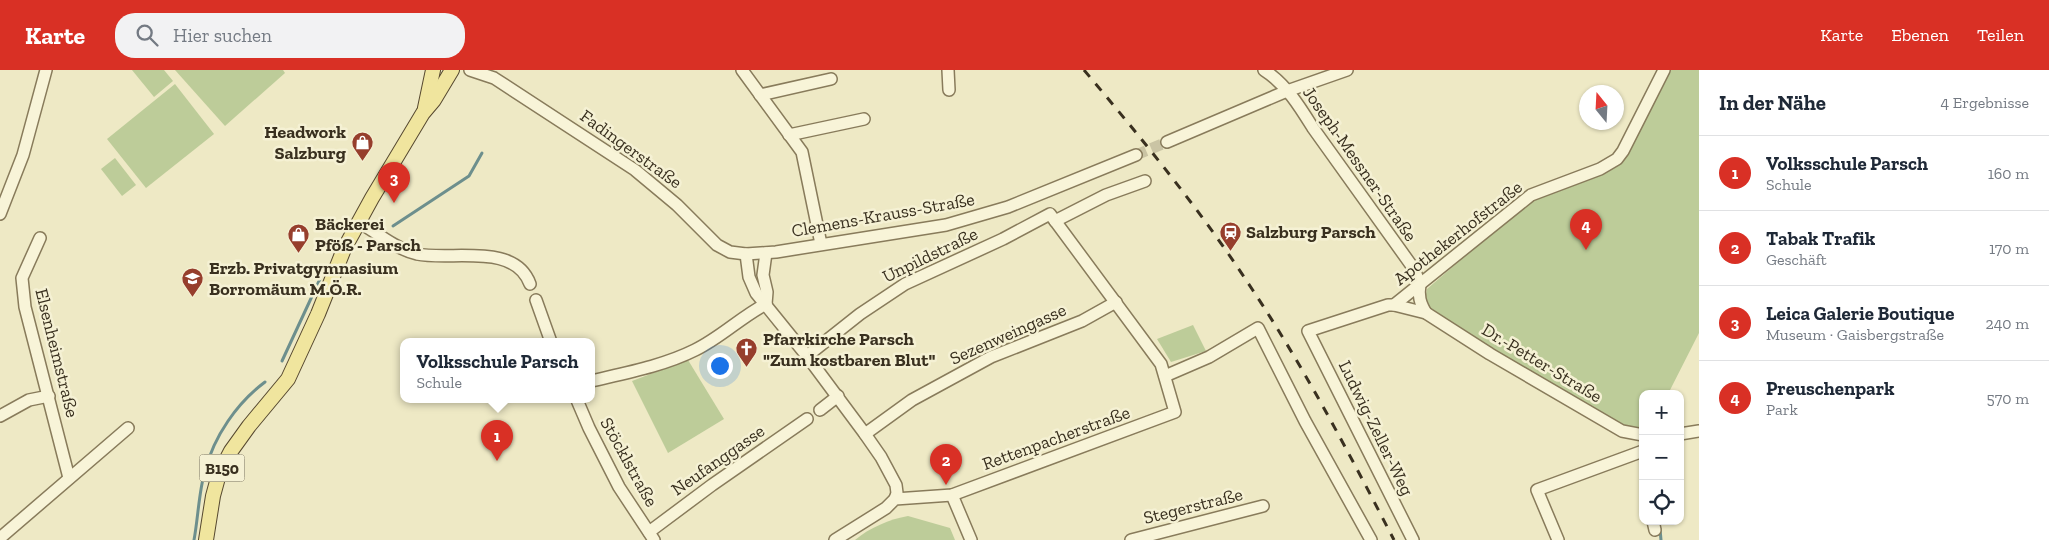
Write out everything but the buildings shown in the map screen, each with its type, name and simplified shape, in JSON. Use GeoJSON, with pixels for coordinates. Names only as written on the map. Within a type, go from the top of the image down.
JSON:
{"type":"FeatureCollection","features":[{"type":"Feature","properties":{"kind":"main road","name":"B150"},"geometry":{"type":"LineString","coordinates":[[423,113],[432,70]]}},
{"type":"Feature","properties":{"kind":"main road","name":"B150"},"geometry":{"type":"LineString","coordinates":[[206,540],[213,496],[219,474],[231,451],[288,379],[318,314],[344,249],[423,113],[434,100],[452,70]]}},
{"type":"Feature","properties":{"kind":"street"},"geometry":{"type":"LineString","coordinates":[[0,214],[23,155],[46,70]]}},
{"type":"Feature","properties":{"kind":"street","name":"Fadingerstraße"},"geometry":{"type":"LineString","coordinates":[[470,70],[492,74],[648,180],[677,205],[717,245],[730,252],[746,254]]}},
{"type":"Feature","properties":{"kind":"street"},"geometry":{"type":"LineString","coordinates":[[742,70],[802,152],[821,244]]}},
{"type":"Feature","properties":{"kind":"street"},"geometry":{"type":"LineString","coordinates":[[948,70],[949,90]]}},
{"type":"Feature","properties":{"kind":"street","name":"Joseph-Messner-Straße"},"geometry":{"type":"LineString","coordinates":[[1264,70],[1300,106],[1324,144],[1414,270],[1420,284]]}},
{"type":"Feature","properties":{"kind":"street"},"geometry":{"type":"LineString","coordinates":[[1167,142],[1287,91],[1347,70]]}},
{"type":"Feature","properties":{"kind":"street","name":"Apothekerhofstraße"},"geometry":{"type":"LineString","coordinates":[[1394,305],[1531,195],[1600,170],[1617,159],[1623,151],[1664,70]]}},
{"type":"Feature","properties":{"kind":"street"},"geometry":{"type":"LineString","coordinates":[[760,95],[831,79]]}},
{"type":"Feature","properties":{"kind":"street"},"geometry":{"type":"LineString","coordinates":[[789,135],[864,119]]}},
{"type":"Feature","properties":{"kind":"street","name":"Clemens-Krauss-Straße"},"geometry":{"type":"LineString","coordinates":[[746,254],[766,253],[946,225],[971,219],[1050,191],[1136,155]]}},
{"type":"Feature","properties":{"kind":"street"},"geometry":{"type":"LineString","coordinates":[[1052,218],[1145,181]]}},
{"type":"Feature","properties":{"kind":"street","name":"Rettenpacherstraße"},"geometry":{"type":"LineString","coordinates":[[894,499],[952,495],[1175,412],[1160,364],[1052,218]]}},
{"type":"Feature","properties":{"kind":"street","name":"Unpildstraße"},"geometry":{"type":"LineString","coordinates":[[807,356],[860,314],[892,292],[924,274],[1052,218]]}},
{"type":"Feature","properties":{"kind":"street"},"geometry":{"type":"LineString","coordinates":[[359,222],[387,240],[416,254],[489,256],[515,264],[526,273],[530,284]]}},
{"type":"Feature","properties":{"kind":"street","name":"Elsenheimstraße"},"geometry":{"type":"LineString","coordinates":[[40,238],[22,278],[25,307],[70,478]]}},
{"type":"Feature","properties":{"kind":"street"},"geometry":{"type":"LineString","coordinates":[[766,253],[764,275],[767,292],[766,304]]}},
{"type":"Feature","properties":{"kind":"street"},"geometry":{"type":"LineString","coordinates":[[746,254],[752,285],[838,396],[881,457],[896,485],[897,493],[886,508],[835,540]]}},
{"type":"Feature","properties":{"kind":"street"},"geometry":{"type":"LineString","coordinates":[[1420,284],[1418,295],[1426,313]]}},
{"type":"Feature","properties":{"kind":"street"},"geometry":{"type":"LineString","coordinates":[[536,300],[550,338]]}},
{"type":"Feature","properties":{"kind":"street","name":"Sezenweingasse"},"geometry":{"type":"LineString","coordinates":[[865,434],[912,400],[991,357],[1082,321],[1116,302]]}},
{"type":"Feature","properties":{"kind":"street"},"geometry":{"type":"LineString","coordinates":[[595,380],[661,363],[695,350],[752,311],[766,304]]}},
{"type":"Feature","properties":{"kind":"street","name":"Dr.-Petter-Straße"},"geometry":{"type":"LineString","coordinates":[[1394,305],[1426,313],[1490,354],[1622,431],[1639,434]]}},
{"type":"Feature","properties":{"kind":"street","name":"Ludwig-Zeller-Weg"},"geometry":{"type":"LineString","coordinates":[[1394,305],[1308,330],[1413,540]]}},
{"type":"Feature","properties":{"kind":"street"},"geometry":{"type":"LineString","coordinates":[[1165,376],[1209,357],[1258,328],[1296,405],[1372,540]]}},
{"type":"Feature","properties":{"kind":"street"},"geometry":{"type":"LineString","coordinates":[[0,416],[29,400],[49,396]]}},
{"type":"Feature","properties":{"kind":"street"},"geometry":{"type":"LineString","coordinates":[[820,410],[838,396]]}},
{"type":"Feature","properties":{"kind":"street","name":"Stöcklstraße"},"geometry":{"type":"LineString","coordinates":[[578,403],[589,428],[620,487],[652,536]]}},
{"type":"Feature","properties":{"kind":"street","name":"Neufanggasse"},"geometry":{"type":"LineString","coordinates":[[652,536],[712,485],[807,419]]}},
{"type":"Feature","properties":{"kind":"street"},"geometry":{"type":"LineString","coordinates":[[0,538],[128,428]]}},
{"type":"Feature","properties":{"kind":"street"},"geometry":{"type":"LineString","coordinates":[[1684,433],[1699,431]]}},
{"type":"Feature","properties":{"kind":"street"},"geometry":{"type":"LineString","coordinates":[[1558,540],[1537,490],[1639,452]]}},
{"type":"Feature","properties":{"kind":"street"},"geometry":{"type":"LineString","coordinates":[[952,495],[971,540]]}},
{"type":"Feature","properties":{"kind":"street","name":"Stegerstraße"},"geometry":{"type":"LineString","coordinates":[[1131,540],[1263,506]]}},
{"type":"Feature","properties":{"kind":"green space"},"geometry":{"type":"Polygon","coordinates":[[[132,70],[164,70],[173,81],[154,97],[132,70]]]}},
{"type":"Feature","properties":{"kind":"green space"},"geometry":{"type":"Polygon","coordinates":[[[175,70],[283,70],[285,73],[225,126],[175,70]]]}},
{"type":"Feature","properties":{"kind":"green space"},"geometry":{"type":"Polygon","coordinates":[[[1671,70],[1699,70],[1699,333],[1670,390],[1639,390],[1639,439],[1520,366],[1432,316],[1424,304],[1427,289],[1479,244],[1505,215],[1623,151],[1671,70]]]}},
{"type":"Feature","properties":{"kind":"green space"},"geometry":{"type":"Polygon","coordinates":[[[175,84],[214,134],[146,188],[107,139],[175,84]]]}},
{"type":"Feature","properties":{"kind":"green space"},"geometry":{"type":"Polygon","coordinates":[[[115,158],[136,185],[122,196],[101,169],[115,158]]]}},
{"type":"Feature","properties":{"kind":"green space"},"geometry":{"type":"Polygon","coordinates":[[[1193,325],[1206,351],[1171,362],[1157,339],[1193,325]]]}},
{"type":"Feature","properties":{"kind":"green space"},"geometry":{"type":"Polygon","coordinates":[[[688,360],[724,419],[668,453],[632,381],[688,360]]]}},
{"type":"Feature","properties":{"kind":"green space"},"geometry":{"type":"Polygon","coordinates":[[[908,516],[950,528],[955,540],[855,540],[880,525],[908,516]]]}},
{"type":"Feature","properties":{"kind":"waterway"},"geometry":{"type":"LineString","coordinates":[[393,226],[469,176],[482,153]]}},
{"type":"Feature","properties":{"kind":"waterway"},"geometry":{"type":"LineString","coordinates":[[282,361],[320,279]]}},
{"type":"Feature","properties":{"kind":"waterway"},"geometry":{"type":"LineString","coordinates":[[194,540],[203,479],[214,445],[236,410],[265,382]]}},
{"type":"Feature","properties":{"kind":"waterway"},"geometry":{"type":"LineString","coordinates":[[1660,529],[1661,540]]}},
{"type":"Feature","properties":{"kind":"tunnel"},"geometry":{"type":"LineString","coordinates":[[1136,155],[1167,142]]}},
{"type":"Feature","properties":{"kind":"railway"},"geometry":{"type":"LineString","coordinates":[[1084,70],[1213,232],[1272,319],[1344,444],[1394,540]]}},
{"type":"Feature","properties":{"kind":"place","name":"Headwork Salzburg"},"geometry":{"type":"Point","coordinates":[362,161]}},
{"type":"Feature","properties":{"kind":"place","name":"Leica Galerie Boutique"},"geometry":{"type":"Point","coordinates":[394,203]}},
{"type":"Feature","properties":{"kind":"place","name":"Preuschenpark"},"geometry":{"type":"Point","coordinates":[1586,250]}},
{"type":"Feature","properties":{"kind":"place","name":"Salzburg Parsch"},"geometry":{"type":"Point","coordinates":[1230,251]}},
{"type":"Feature","properties":{"kind":"place","name":"Bäckerei Pföß - Parsch"},"geometry":{"type":"Point","coordinates":[299,253]}},
{"type":"Feature","properties":{"kind":"place","name":"Erzb. Privatgymnasium Borromäum M.Ö.R."},"geometry":{"type":"Point","coordinates":[193,297]}},
{"type":"Feature","properties":{"kind":"place","name":"Pfarrkirche Parsch \"Zum kostbaren Blut\""},"geometry":{"type":"Point","coordinates":[747,368]}},
{"type":"Feature","properties":{"kind":"place","name":"Volksschule Parsch"},"geometry":{"type":"Point","coordinates":[497,461]}},
{"type":"Feature","properties":{"kind":"place","name":"Tabak Trafik"},"geometry":{"type":"Point","coordinates":[946,485]}}]}
